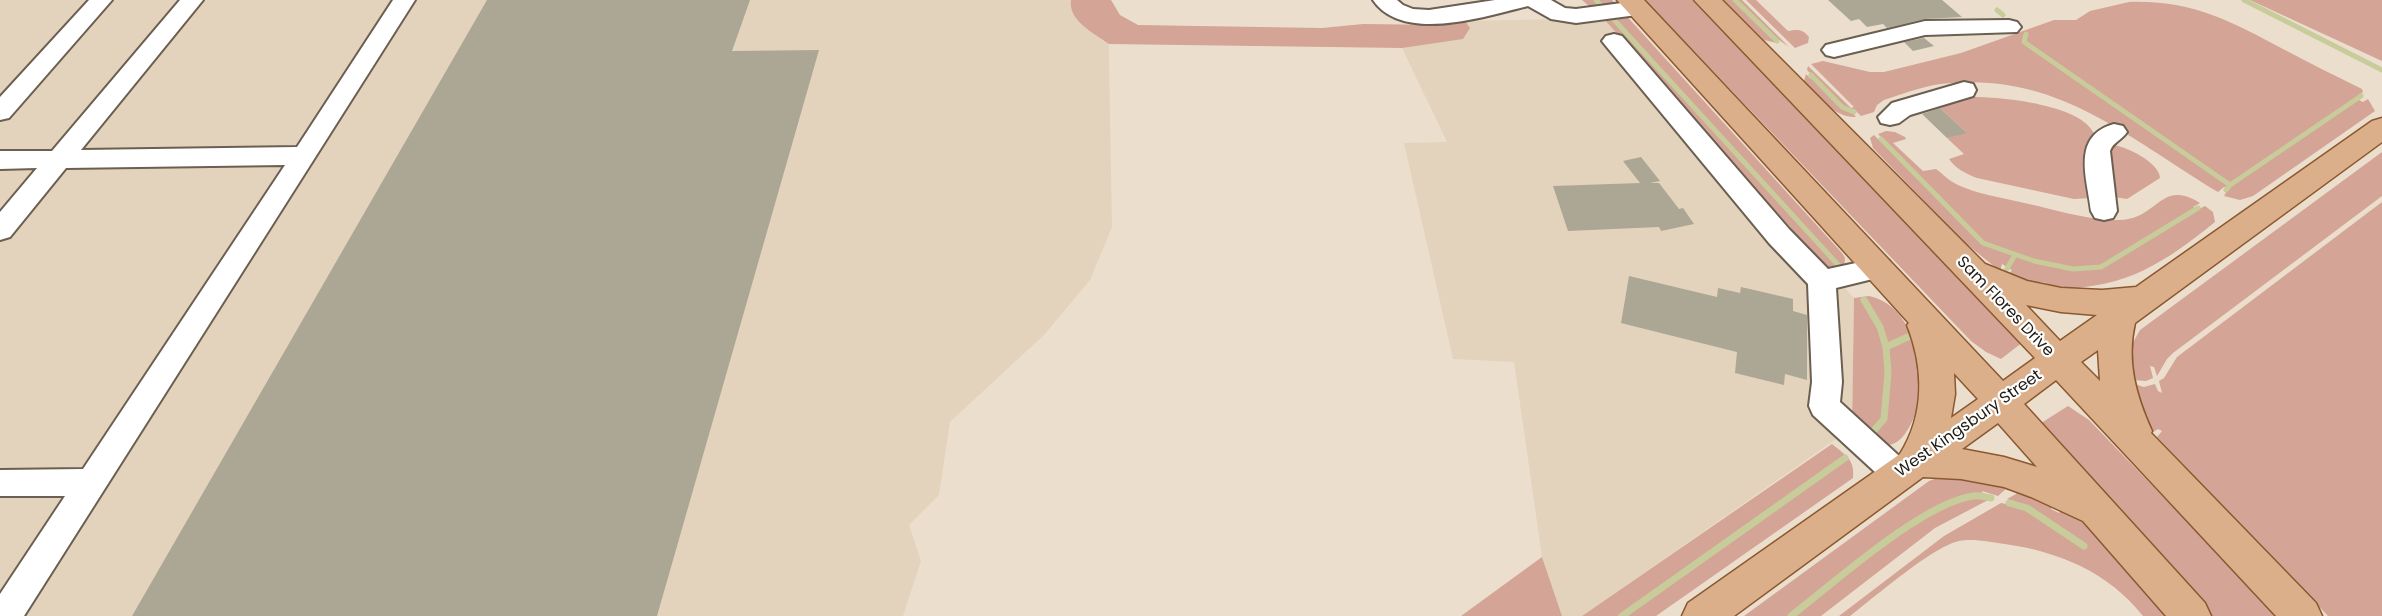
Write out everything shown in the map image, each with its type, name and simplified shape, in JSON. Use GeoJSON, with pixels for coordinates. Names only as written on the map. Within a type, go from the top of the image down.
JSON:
{"type":"FeatureCollection","features":[{"type":"Feature","properties":{"kind":"main road","name":"Sam Flores Drive"},"geometry":{"type":"LineString","coordinates":[[1707,0],[2301,616]]}},
{"type":"Feature","properties":{"kind":"main road"},"geometry":{"type":"LineString","coordinates":[[1633,4],[1879,268],[2191,616]]}},
{"type":"Feature","properties":{"kind":"main road","name":"West Kingsbury Street"},"geometry":{"type":"LineString","coordinates":[[1702,616],[2382,128]]}},
{"type":"Feature","properties":{"kind":"main road"},"geometry":{"type":"LineString","coordinates":[[1960,260],[2005,286],[2045,297],[2086,302],[2126,301],[2132,307],[2113,348],[2115,379],[2125,411],[2146,453]]}},
{"type":"Feature","properties":{"kind":"main road"},"geometry":{"type":"LineString","coordinates":[[1906,468],[1932,428],[1938,383],[1937,365],[1932,346],[1915,308]]}},
{"type":"Feature","properties":{"kind":"main road"},"geometry":{"type":"LineString","coordinates":[[1906,468],[1948,461],[1997,468],[2028,478],[2102,515]]}},
{"type":"Feature","properties":{"kind":"lane"},"geometry":{"type":"LineString","coordinates":[[0,112],[101,0]]}},
{"type":"Feature","properties":{"kind":"lane"},"geometry":{"type":"LineString","coordinates":[[0,230],[192,0]]}},
{"type":"Feature","properties":{"kind":"lane"},"geometry":{"type":"LineString","coordinates":[[5,616],[404,0]]}},
{"type":"Feature","properties":{"kind":"lane"},"geometry":{"type":"LineString","coordinates":[[1384,0],[1388,7],[1397,13],[1427,19],[1525,0]]}},
{"type":"Feature","properties":{"kind":"lane"},"geometry":{"type":"LineString","coordinates":[[1534,0],[1559,14],[1576,16],[1594,15],[1633,4]]}},
{"type":"Feature","properties":{"kind":"lane"},"geometry":{"type":"LineString","coordinates":[[1834,50],[1925,28],[2009,27]]}},
{"type":"Feature","properties":{"kind":"lane"},"geometry":{"type":"LineString","coordinates":[[1614,41],[1779,236],[1822,281],[1827,382],[1824,406],[1906,468]]}},
{"type":"Feature","properties":{"kind":"lane"},"geometry":{"type":"LineString","coordinates":[[1890,117],[1901,109],[1964,90]]}},
{"type":"Feature","properties":{"kind":"lane"},"geometry":{"type":"LineString","coordinates":[[2104,211],[2097,151],[2101,140],[2114,132]]}},
{"type":"Feature","properties":{"kind":"lane"},"geometry":{"type":"LineString","coordinates":[[0,160],[303,156]]}},
{"type":"Feature","properties":{"kind":"lane"},"geometry":{"type":"LineString","coordinates":[[1822,281],[1879,268]]}},
{"type":"Feature","properties":{"kind":"lane"},"geometry":{"type":"LineString","coordinates":[[4,483],[92,482]]}},
{"type":"Feature","properties":{"kind":"shaded area"},"geometry":{"type":"Polygon","coordinates":[[[0,0],[1108,0],[1112,227],[1090,280],[1044,335],[950,422],[939,495],[909,525],[921,561],[903,616],[0,616],[0,0]]]}},
{"type":"Feature","properties":{"kind":"shaded area"},"geometry":{"type":"Polygon","coordinates":[[[1071,0],[1111,0],[1120,15],[1138,25],[1322,28],[1363,24],[1441,25],[1465,21],[1470,28],[1463,39],[1402,48],[1109,44],[1083,26],[1074,14],[1071,0]]]}},
{"type":"Feature","properties":{"kind":"shaded area"},"geometry":{"type":"Polygon","coordinates":[[[1582,0],[1612,0],[1842,253],[1845,258],[1844,268],[1831,273],[1603,18],[1582,0]]]}},
{"type":"Feature","properties":{"kind":"shaded area"},"geometry":{"type":"Polygon","coordinates":[[[1645,0],[1692,0],[2023,342],[2001,359],[1971,341],[1645,0]]]}},
{"type":"Feature","properties":{"kind":"shaded area"},"geometry":{"type":"Polygon","coordinates":[[[1724,0],[1742,0],[1789,47],[1775,37],[1772,38],[1777,43],[1764,40],[1724,0]]]}},
{"type":"Feature","properties":{"kind":"shaded area"},"geometry":{"type":"Polygon","coordinates":[[[1746,0],[1756,0],[1788,31],[1804,32],[1809,37],[1808,43],[1795,48],[1746,0]]]}},
{"type":"Feature","properties":{"kind":"shaded area"},"geometry":{"type":"Polygon","coordinates":[[[2250,0],[2382,0],[2382,61],[2250,0]]]}},
{"type":"Feature","properties":{"kind":"shaded area"},"geometry":{"type":"Polygon","coordinates":[[[2129,2],[2172,5],[2228,21],[2362,89],[2363,92],[2355,98],[2363,102],[2368,99],[2375,111],[2253,196],[2240,200],[2224,196],[2228,189],[2224,187],[2218,192],[2093,115],[2061,100],[2027,89],[1990,83],[1934,85],[1884,100],[1877,105],[1874,112],[1861,116],[1854,109],[1850,110],[1856,117],[1834,110],[1804,81],[1806,74],[1811,79],[1815,78],[1807,70],[1808,66],[1851,108],[1854,107],[1811,64],[1823,61],[1870,72],[1884,72],[1961,53],[2054,20],[2076,20],[2090,11],[2129,2]]]}},
{"type":"Feature","properties":{"kind":"shaded area"},"geometry":{"type":"Polygon","coordinates":[[[1603,18],[1854,298],[1852,428],[1582,616],[1562,616],[1542,557],[1514,362],[1453,359],[1404,143],[1447,142],[1402,48],[1465,21],[1603,18]]]}},
{"type":"Feature","properties":{"kind":"shaded area"},"geometry":{"type":"Polygon","coordinates":[[[1975,97],[2041,105],[2075,116],[2087,124],[2094,134],[2090,198],[2074,199],[1977,178],[1954,165],[1949,159],[1964,154],[1947,138],[1966,132],[1938,106],[1975,97]]]}},
{"type":"Feature","properties":{"kind":"shaded area"},"geometry":{"type":"Polygon","coordinates":[[[1886,131],[1905,137],[1906,139],[1893,143],[1923,171],[1936,169],[1955,183],[1980,193],[2107,220],[2132,218],[2167,197],[2176,195],[2200,203],[2193,207],[2197,210],[2205,206],[2213,212],[2215,222],[2158,263],[2120,280],[2076,288],[2051,288],[2046,283],[2040,282],[2036,285],[2008,275],[2012,270],[2002,264],[2000,271],[1964,242],[1873,148],[1870,138],[1874,135],[1881,142],[1885,141],[1878,134],[1886,131]]]}},
{"type":"Feature","properties":{"kind":"shaded area"},"geometry":{"type":"Polygon","coordinates":[[[2111,145],[2125,148],[2141,156],[2154,167],[2160,178],[2127,199],[2114,197],[2103,147],[2111,145]]]}},
{"type":"Feature","properties":{"kind":"shaded area"},"geometry":{"type":"Polygon","coordinates":[[[2382,152],[2382,196],[2173,353],[2157,376],[2154,367],[2150,366],[2153,378],[2146,381],[2133,380],[2129,366],[2129,354],[2140,330],[2382,152]]]}},
{"type":"Feature","properties":{"kind":"shaded area"},"geometry":{"type":"Polygon","coordinates":[[[2382,202],[2382,616],[2328,616],[2157,437],[2162,431],[2158,429],[2153,432],[2145,422],[2134,384],[2144,387],[2155,384],[2158,391],[2162,393],[2159,381],[2164,378],[2177,357],[2382,202]]]}},
{"type":"Feature","properties":{"kind":"shaded area"},"geometry":{"type":"Polygon","coordinates":[[[1869,296],[1882,300],[1900,316],[1913,338],[1925,374],[1918,376],[1924,384],[1911,424],[1899,441],[1890,445],[1877,443],[1852,428],[1854,298],[1869,296]]]}},
{"type":"Feature","properties":{"kind":"shaded area"},"geometry":{"type":"Polygon","coordinates":[[[2068,406],[2089,420],[2278,616],[2210,616],[2038,425],[2068,406]]]}},
{"type":"Feature","properties":{"kind":"shaded area"},"geometry":{"type":"Polygon","coordinates":[[[1832,444],[1851,462],[1853,478],[1656,616],[1582,616],[1832,444]]]}},
{"type":"Feature","properties":{"kind":"shaded area"},"geometry":{"type":"Polygon","coordinates":[[[1945,475],[2008,487],[1998,496],[1982,491],[1984,497],[1990,499],[1935,528],[1821,616],[1744,616],[1929,481],[1945,475]]]}},
{"type":"Feature","properties":{"kind":"shaded area"},"geometry":{"type":"Polygon","coordinates":[[[2019,488],[2056,501],[2051,509],[2059,513],[2062,507],[2090,528],[2165,616],[2143,616],[2114,587],[2082,566],[2045,552],[1988,541],[1970,540],[1959,541],[1934,553],[1850,616],[1839,616],[1944,536],[2001,503],[2016,506],[2014,501],[2007,499],[2016,494],[2019,488]]]}},
{"type":"Feature","properties":{"kind":"shaded area"},"geometry":{"type":"Polygon","coordinates":[[[1542,557],[1562,616],[1461,616],[1542,557]]]}},
{"type":"Feature","properties":{"kind":"building"},"geometry":{"type":"Polygon","coordinates":[[[487,0],[750,0],[732,51],[819,50],[657,616],[132,616],[487,0]]]}},
{"type":"Feature","properties":{"kind":"building"},"geometry":{"type":"Polygon","coordinates":[[[1828,0],[1942,0],[1962,17],[1924,19],[1887,28],[1883,24],[1867,27],[1859,19],[1851,21],[1828,0]]]}},
{"type":"Feature","properties":{"kind":"building"},"geometry":{"type":"Polygon","coordinates":[[[1924,38],[1934,46],[1913,51],[1904,42],[1924,38]]]}},
{"type":"Feature","properties":{"kind":"building"},"geometry":{"type":"Polygon","coordinates":[[[1940,108],[1967,133],[1947,138],[1922,114],[1940,108]]]}},
{"type":"Feature","properties":{"kind":"building"},"geometry":{"type":"Polygon","coordinates":[[[1641,157],[1660,181],[1650,183],[1659,183],[1679,209],[1683,208],[1694,224],[1661,231],[1659,227],[1568,231],[1553,186],[1640,183],[1623,161],[1641,157]]]}},
{"type":"Feature","properties":{"kind":"building"},"geometry":{"type":"Polygon","coordinates":[[[1629,276],[1717,297],[1718,288],[1740,293],[1741,287],[1793,299],[1793,311],[1807,315],[1807,380],[1785,374],[1784,385],[1735,373],[1737,352],[1621,323],[1629,276]]]}},
{"type":"Feature","properties":{"kind":"waterway"},"geometry":{"type":"LineString","coordinates":[[1596,0],[1840,267]]}},
{"type":"Feature","properties":{"kind":"waterway"},"geometry":{"type":"LineString","coordinates":[[1735,0],[1777,41]]}},
{"type":"Feature","properties":{"kind":"waterway"},"geometry":{"type":"LineString","coordinates":[[2244,0],[2382,70]]}},
{"type":"Feature","properties":{"kind":"waterway"},"geometry":{"type":"LineString","coordinates":[[1997,10],[2003,15]]}},
{"type":"Feature","properties":{"kind":"waterway"},"geometry":{"type":"LineString","coordinates":[[2026,34],[2024,42],[2230,185]]}},
{"type":"Feature","properties":{"kind":"waterway"},"geometry":{"type":"LineString","coordinates":[[1811,75],[1842,107],[1854,112]]}},
{"type":"Feature","properties":{"kind":"waterway"},"geometry":{"type":"LineString","coordinates":[[2230,185],[2361,96]]}},
{"type":"Feature","properties":{"kind":"waterway"},"geometry":{"type":"LineString","coordinates":[[1881,139],[1983,243],[2034,261],[2073,269],[2101,267],[2198,208]]}},
{"type":"Feature","properties":{"kind":"waterway"},"geometry":{"type":"LineString","coordinates":[[2226,190],[2230,185]]}},
{"type":"Feature","properties":{"kind":"waterway"},"geometry":{"type":"LineString","coordinates":[[2005,272],[2015,255]]}},
{"type":"Feature","properties":{"kind":"waterway"},"geometry":{"type":"LineString","coordinates":[[1864,300],[1880,327],[1886,347]]}},
{"type":"Feature","properties":{"kind":"waterway"},"geometry":{"type":"LineString","coordinates":[[1886,347],[1910,336]]}},
{"type":"Feature","properties":{"kind":"waterway"},"geometry":{"type":"LineString","coordinates":[[1869,436],[1884,419],[1888,373],[1886,347]]}},
{"type":"Feature","properties":{"kind":"waterway"},"geometry":{"type":"LineString","coordinates":[[1622,616],[1845,458]]}},
{"type":"Feature","properties":{"kind":"waterway"},"geometry":{"type":"LineString","coordinates":[[1791,616],[1879,547],[1929,513],[1952,502],[1973,496],[1991,498]]}},
{"type":"Feature","properties":{"kind":"waterway"},"geometry":{"type":"LineString","coordinates":[[2009,503],[2027,508],[2084,546]]}}]}
